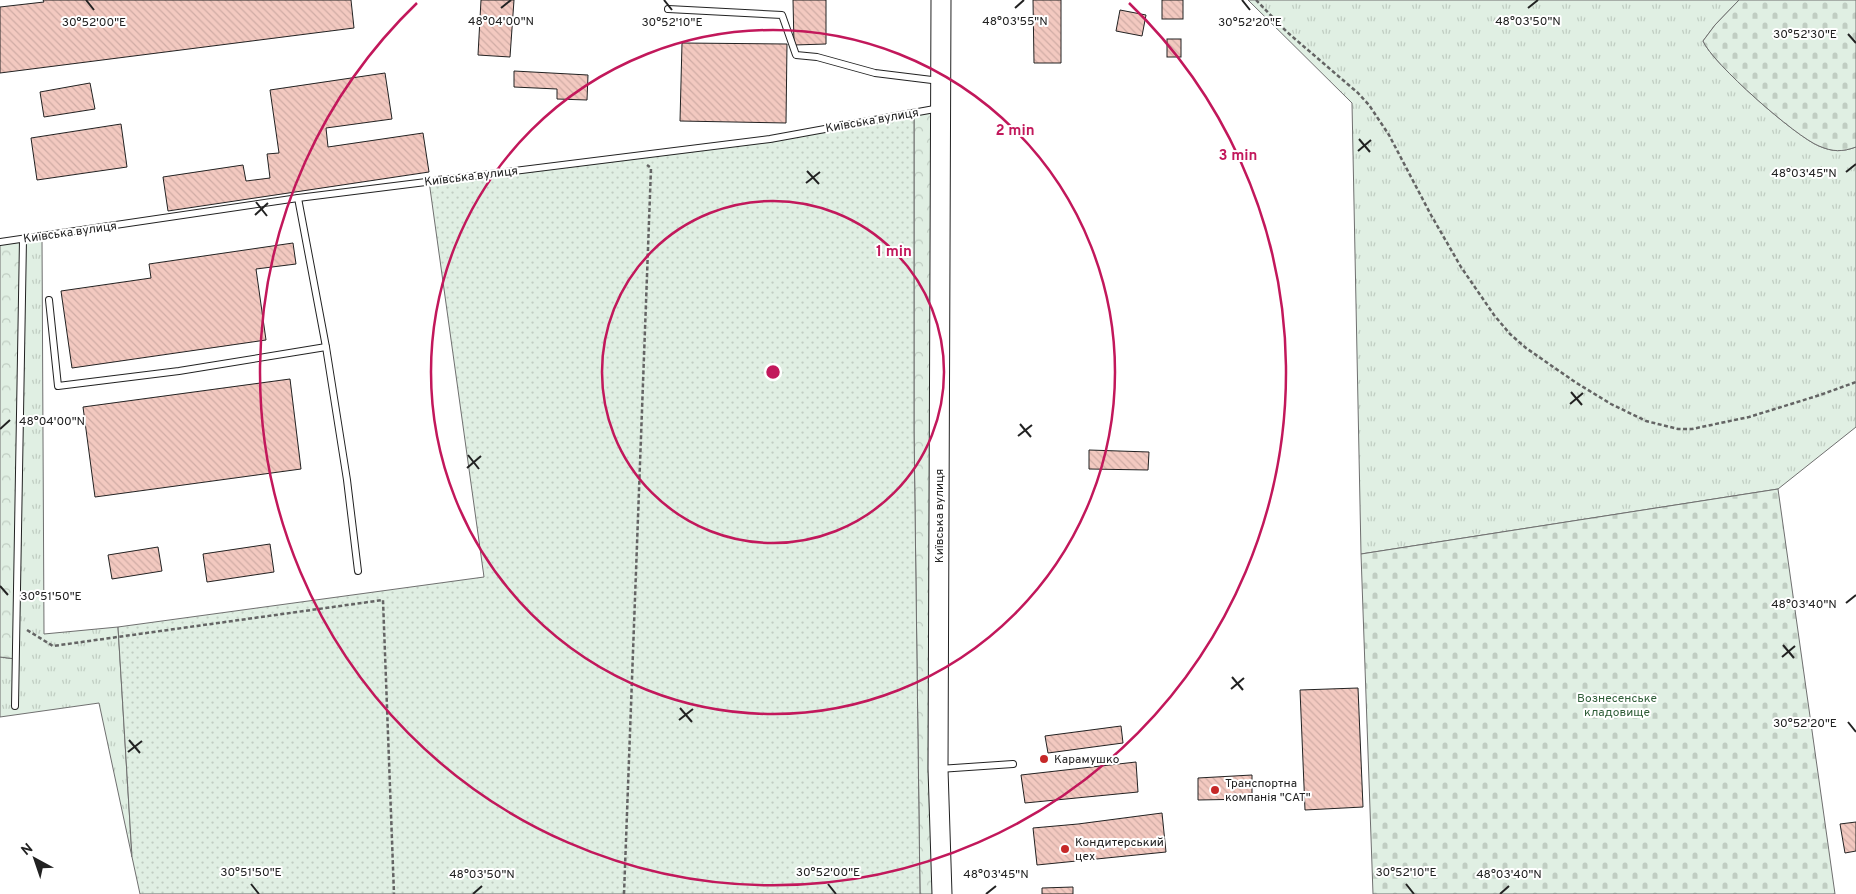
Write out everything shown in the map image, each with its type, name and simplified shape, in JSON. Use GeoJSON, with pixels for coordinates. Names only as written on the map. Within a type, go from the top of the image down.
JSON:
{"type":"FeatureCollection","features":[{"type":"Feature","properties":{"kind":"main road","name":"Київська вулиця"},"geometry":{"type":"LineString","coordinates":[[942,0],[938,769],[942,894]]}},
{"type":"Feature","properties":{"kind":"lane"},"geometry":{"type":"LineString","coordinates":[[668,9],[782,15],[796,55],[817,57],[875,73],[941,81]]}},
{"type":"Feature","properties":{"kind":"lane","name":"Київська вулиця"},"geometry":{"type":"LineString","coordinates":[[0,242],[298,198],[770,139],[941,108]]}},
{"type":"Feature","properties":{"kind":"lane"},"geometry":{"type":"LineString","coordinates":[[298,198],[326,347],[347,480],[358,571]]}},
{"type":"Feature","properties":{"kind":"lane"},"geometry":{"type":"LineString","coordinates":[[15,706],[23,239]]}},
{"type":"Feature","properties":{"kind":"lane"},"geometry":{"type":"LineString","coordinates":[[49,300],[58,386],[179,371],[326,347]]}},
{"type":"Feature","properties":{"kind":"lane"},"geometry":{"type":"LineString","coordinates":[[938,769],[1013,764]]}},
{"type":"Feature","properties":{"kind":"path"},"geometry":{"type":"LineString","coordinates":[[1256,0],[1287,32],[1358,93],[1369,105],[1389,135],[1461,267],[1494,315],[1510,334],[1526,348],[1576,382],[1611,404],[1646,421],[1678,429],[1692,429],[1749,417],[1856,382]]}},
{"type":"Feature","properties":{"kind":"path"},"geometry":{"type":"LineString","coordinates":[[624,894],[652,168],[631,156]]}},
{"type":"Feature","properties":{"kind":"path"},"geometry":{"type":"LineString","coordinates":[[17,624],[53,646],[383,600],[394,894]]}},
{"type":"Feature","properties":{"kind":"green space"},"geometry":{"type":"Polygon","coordinates":[[[1248,0],[1739,0],[1715,25],[1703,41],[1710,51],[1738,82],[1775,115],[1808,140],[1833,150],[1846,150],[1856,147],[1856,427],[1778,489],[1361,554],[1352,103],[1248,0]]]}},
{"type":"Feature","properties":{"kind":"green space"},"geometry":{"type":"Polygon","coordinates":[[[1739,0],[1856,0],[1856,147],[1846,150],[1833,150],[1808,140],[1775,115],[1738,82],[1710,51],[1703,41],[1715,25],[1739,0]]]}},
{"type":"Feature","properties":{"kind":"green space"},"geometry":{"type":"Polygon","coordinates":[[[941,108],[942,894],[920,894],[914,431],[914,112],[941,108]]]}},
{"type":"Feature","properties":{"kind":"green space"},"geometry":{"type":"Polygon","coordinates":[[[914,112],[914,431],[920,894],[140,894],[132,857],[118,627],[484,577],[429,181],[770,139],[914,112]]]}},
{"type":"Feature","properties":{"kind":"green space"},"geometry":{"type":"Polygon","coordinates":[[[42,237],[44,634],[118,627],[132,857],[99,703],[0,717],[0,657],[16,659],[23,239],[42,237]]]}},
{"type":"Feature","properties":{"kind":"green space"},"geometry":{"type":"Polygon","coordinates":[[[23,239],[16,659],[0,657],[0,242],[23,239]]]}},
{"type":"Feature","properties":{"kind":"green space","name":"Вознесенське кладовище"},"geometry":{"type":"Polygon","coordinates":[[[1778,489],[1835,894],[1373,894],[1361,554],[1778,489]]]}},
{"type":"Feature","properties":{"kind":"building"},"geometry":{"type":"Polygon","coordinates":[[[43,0],[351,0],[354,28],[0,73],[0,7],[44,2],[43,0]]]}},
{"type":"Feature","properties":{"kind":"building"},"geometry":{"type":"Polygon","coordinates":[[[481,0],[514,0],[510,57],[478,55],[481,0]]]}},
{"type":"Feature","properties":{"kind":"building"},"geometry":{"type":"Polygon","coordinates":[[[793,0],[826,0],[826,44],[794,45],[793,0]]]}},
{"type":"Feature","properties":{"kind":"building"},"geometry":{"type":"Polygon","coordinates":[[[1033,0],[1061,0],[1061,63],[1034,63],[1033,0]]]}},
{"type":"Feature","properties":{"kind":"building"},"geometry":{"type":"Polygon","coordinates":[[[1162,0],[1183,0],[1183,19],[1162,19],[1162,0]]]}},
{"type":"Feature","properties":{"kind":"building"},"geometry":{"type":"Polygon","coordinates":[[[1120,10],[1146,15],[1142,36],[1116,31],[1120,10]]]}},
{"type":"Feature","properties":{"kind":"building"},"geometry":{"type":"Polygon","coordinates":[[[1167,39],[1181,39],[1181,57],[1167,57],[1167,39]]]}},
{"type":"Feature","properties":{"kind":"building"},"geometry":{"type":"Polygon","coordinates":[[[682,43],[787,44],[786,123],[680,121],[682,43]]]}},
{"type":"Feature","properties":{"kind":"building"},"geometry":{"type":"Polygon","coordinates":[[[514,71],[588,75],[587,100],[557,99],[557,89],[514,87],[514,71]]]}},
{"type":"Feature","properties":{"kind":"building"},"geometry":{"type":"Polygon","coordinates":[[[385,73],[392,119],[326,128],[328,147],[423,133],[429,172],[168,211],[163,177],[243,165],[246,181],[270,178],[267,154],[279,153],[270,90],[385,73]]]}},
{"type":"Feature","properties":{"kind":"building"},"geometry":{"type":"Polygon","coordinates":[[[90,83],[95,109],[44,117],[40,92],[90,83]]]}},
{"type":"Feature","properties":{"kind":"building"},"geometry":{"type":"Polygon","coordinates":[[[121,124],[127,167],[37,180],[31,138],[121,124]]]}},
{"type":"Feature","properties":{"kind":"building"},"geometry":{"type":"Polygon","coordinates":[[[293,243],[296,264],[256,269],[266,340],[72,368],[61,291],[151,278],[149,264],[293,243]]]}},
{"type":"Feature","properties":{"kind":"building"},"geometry":{"type":"Polygon","coordinates":[[[290,379],[301,469],[95,497],[83,407],[290,379]]]}},
{"type":"Feature","properties":{"kind":"building"},"geometry":{"type":"Polygon","coordinates":[[[1089,450],[1149,452],[1148,470],[1089,469],[1089,450]]]}},
{"type":"Feature","properties":{"kind":"building"},"geometry":{"type":"Polygon","coordinates":[[[270,544],[274,572],[207,582],[203,554],[270,544]]]}},
{"type":"Feature","properties":{"kind":"building"},"geometry":{"type":"Polygon","coordinates":[[[158,547],[162,571],[112,579],[108,555],[158,547]]]}},
{"type":"Feature","properties":{"kind":"building"},"geometry":{"type":"Polygon","coordinates":[[[1358,688],[1363,807],[1305,810],[1300,690],[1358,688]]]}},
{"type":"Feature","properties":{"kind":"building"},"geometry":{"type":"Polygon","coordinates":[[[1121,726],[1123,743],[1048,753],[1045,736],[1121,726]]]}},
{"type":"Feature","properties":{"kind":"building"},"geometry":{"type":"Polygon","coordinates":[[[1136,762],[1138,792],[1025,803],[1021,775],[1136,762]]]}},
{"type":"Feature","properties":{"kind":"building"},"geometry":{"type":"Polygon","coordinates":[[[1252,775],[1252,799],[1198,800],[1198,778],[1252,775]]]}},
{"type":"Feature","properties":{"kind":"building"},"geometry":{"type":"Polygon","coordinates":[[[1162,813],[1166,852],[1037,865],[1033,828],[1162,813]]]}},
{"type":"Feature","properties":{"kind":"building"},"geometry":{"type":"Polygon","coordinates":[[[1856,822],[1856,851],[1845,853],[1840,824],[1856,822]]]}},
{"type":"Feature","properties":{"kind":"building"},"geometry":{"type":"Polygon","coordinates":[[[1073,887],[1073,894],[1042,894],[1042,888],[1073,887]]]}},
{"type":"Feature","properties":{"kind":"place","name":"Карамушко"},"geometry":{"type":"Point","coordinates":[1044,759]}},
{"type":"Feature","properties":{"kind":"place","name":"Транспортна компанія \"САТ\""},"geometry":{"type":"Point","coordinates":[1215,790]}},
{"type":"Feature","properties":{"kind":"place","name":"Кондитерський цех"},"geometry":{"type":"Point","coordinates":[1065,849]}}]}
